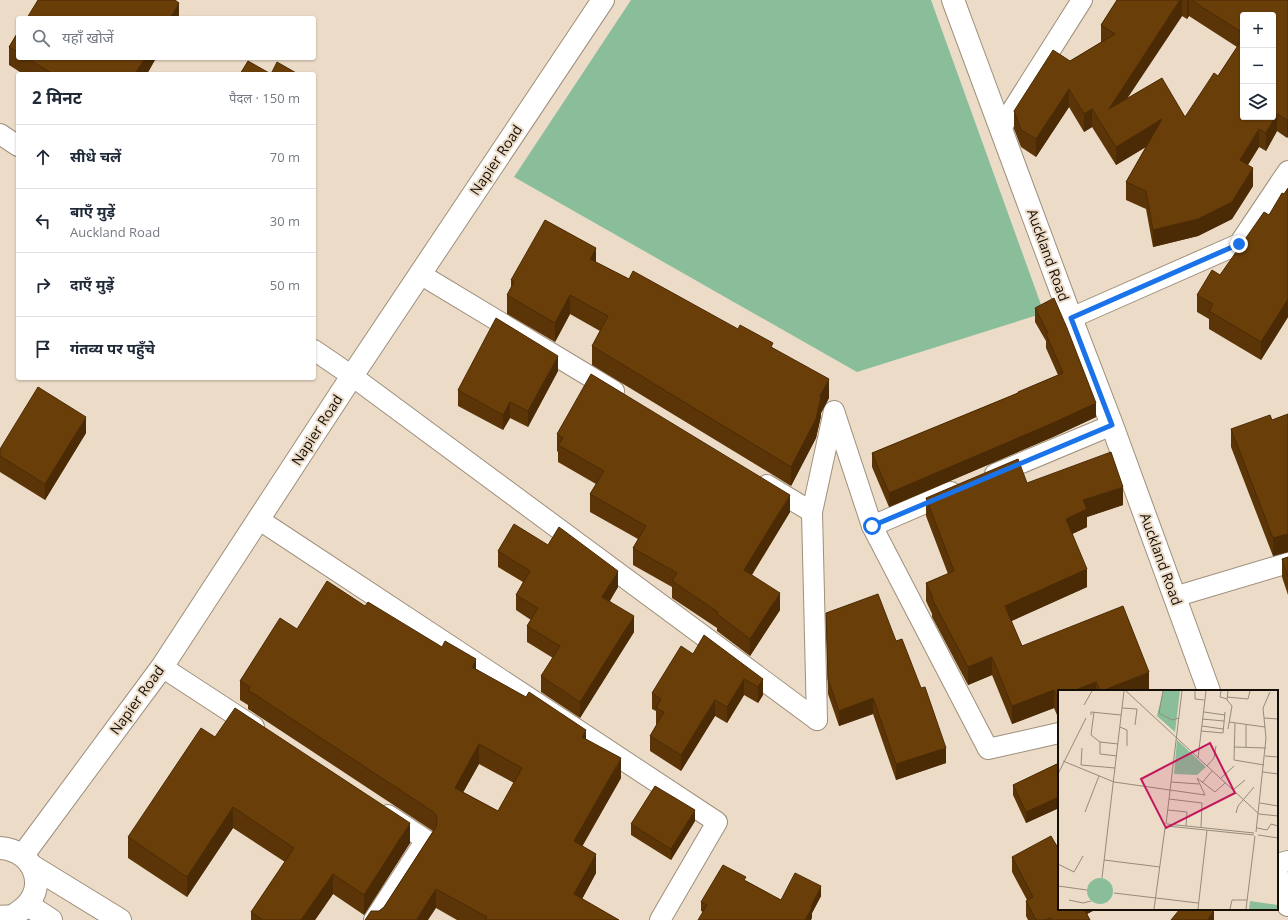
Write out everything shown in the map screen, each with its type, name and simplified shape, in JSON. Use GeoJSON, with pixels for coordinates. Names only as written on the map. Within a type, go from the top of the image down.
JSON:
{"type":"FeatureCollection","features":[{"type":"Feature","properties":{"kind":"street","name":"Napier Road"},"geometry":{"type":"LineString","coordinates":[[28,860],[162,667],[352,376],[603,0]]}},
{"type":"Feature","properties":{"kind":"street","name":"Auckland Road"},"geometry":{"type":"LineString","coordinates":[[953,0],[1112,425],[1209,690]]}},
{"type":"Feature","properties":{"kind":"street"},"geometry":{"type":"LineString","coordinates":[[1000,128],[1082,0]]}},
{"type":"Feature","properties":{"kind":"street"},"geometry":{"type":"LineString","coordinates":[[0,134],[16,145]]}},
{"type":"Feature","properties":{"kind":"street"},"geometry":{"type":"LineString","coordinates":[[1071,318],[1239,244],[1288,171]]}},
{"type":"Feature","properties":{"kind":"street"},"geometry":{"type":"LineString","coordinates":[[420,274],[630,401]]}},
{"type":"Feature","properties":{"kind":"street"},"geometry":{"type":"LineString","coordinates":[[316,351],[352,376],[817,720],[812,512],[834,411],[872,526],[988,749],[1058,733]]}},
{"type":"Feature","properties":{"kind":"street"},"geometry":{"type":"LineString","coordinates":[[872,526],[1112,425]]}},
{"type":"Feature","properties":{"kind":"street"},"geometry":{"type":"LineString","coordinates":[[751,475],[812,512]]}},
{"type":"Feature","properties":{"kind":"street"},"geometry":{"type":"LineString","coordinates":[[258,519],[717,822],[660,920]]}},
{"type":"Feature","properties":{"kind":"street"},"geometry":{"type":"LineString","coordinates":[[1174,597],[1288,563]]}},
{"type":"Feature","properties":{"kind":"street"},"geometry":{"type":"LineString","coordinates":[[162,667],[268,736]]}},
{"type":"Feature","properties":{"kind":"street"},"geometry":{"type":"LineString","coordinates":[[373,805],[426,840],[374,920]]}},
{"type":"Feature","properties":{"kind":"street"},"geometry":{"type":"LineString","coordinates":[[0,848],[9,849],[28,860],[120,920]]}},
{"type":"Feature","properties":{"kind":"street"},"geometry":{"type":"LineString","coordinates":[[0,917],[13,916],[28,905],[35,893],[36,879],[28,860]]}},
{"type":"Feature","properties":{"kind":"street"},"geometry":{"type":"LineString","coordinates":[[1278,864],[1288,861]]}},
{"type":"Feature","properties":{"kind":"street"},"geometry":{"type":"LineString","coordinates":[[1278,878],[1288,905]]}},
{"type":"Feature","properties":{"kind":"street"},"geometry":{"type":"LineString","coordinates":[[28,905],[51,920]]}},
{"type":"Feature","properties":{"kind":"green space"},"geometry":{"type":"Polygon","coordinates":[[[631,0],[931,0],[1044,313],[857,372],[514,177],[631,0]]]}},
{"type":"Feature","properties":{"kind":"building"},"geometry":{"type":"Polygon","coordinates":[[[38,0],[175,0],[179,3],[171,16],[28,16],[38,0]]]}},
{"type":"Feature","properties":{"kind":"building"},"geometry":{"type":"Polygon","coordinates":[[[1117,0],[1180,0],[1109,109],[1162,78],[1185,117],[1214,73],[1218,76],[1240,43],[1240,120],[1274,120],[1266,133],[1259,129],[1240,160],[1253,168],[1232,202],[1198,219],[1153,230],[1146,191],[1126,182],[1162,119],[1116,147],[1092,109],[1084,114],[1069,89],[1036,139],[1021,130],[1014,111],[1053,50],[1070,61],[1115,34],[1101,25],[1117,0]]]}},
{"type":"Feature","properties":{"kind":"building"},"geometry":{"type":"Polygon","coordinates":[[[1191,0],[1288,0],[1288,120],[1277,114],[1276,116],[1276,12],[1240,12],[1240,31],[1191,0]]]}},
{"type":"Feature","properties":{"kind":"building"},"geometry":{"type":"Polygon","coordinates":[[[16,35],[16,51],[9,47],[16,35]]]}},
{"type":"Feature","properties":{"kind":"building"},"geometry":{"type":"Polygon","coordinates":[[[30,60],[144,60],[136,72],[50,72],[30,60]]]}},
{"type":"Feature","properties":{"kind":"building"},"geometry":{"type":"Polygon","coordinates":[[[248,61],[267,72],[241,72],[248,61]]]}},
{"type":"Feature","properties":{"kind":"building"},"geometry":{"type":"Polygon","coordinates":[[[277,62],[294,72],[272,72],[277,62]]]}},
{"type":"Feature","properties":{"kind":"building"},"geometry":{"type":"Polygon","coordinates":[[[1288,188],[1288,299],[1261,342],[1209,311],[1213,304],[1197,295],[1212,270],[1220,275],[1264,212],[1269,215],[1282,193],[1284,194],[1288,188]]]}},
{"type":"Feature","properties":{"kind":"building"},"geometry":{"type":"Polygon","coordinates":[[[545,220],[596,248],[590,259],[629,279],[633,271],[738,329],[740,325],[773,343],[771,347],[829,379],[820,396],[816,419],[791,467],[592,346],[608,316],[570,295],[555,323],[507,295],[514,282],[511,280],[545,220]]]}},
{"type":"Feature","properties":{"kind":"building"},"geometry":{"type":"Polygon","coordinates":[[[1054,298],[1096,403],[889,493],[872,453],[1063,373],[1046,334],[1048,333],[1035,308],[1054,298]]]}},
{"type":"Feature","properties":{"kind":"building"},"geometry":{"type":"Polygon","coordinates":[[[496,318],[558,356],[528,411],[510,402],[503,415],[458,390],[496,318]]]}},
{"type":"Feature","properties":{"kind":"building"},"geometry":{"type":"Polygon","coordinates":[[[591,374],[790,495],[744,570],[780,593],[750,639],[717,614],[718,612],[672,581],[677,573],[633,548],[646,526],[590,494],[604,471],[558,445],[563,438],[557,434],[591,374]]]}},
{"type":"Feature","properties":{"kind":"building"},"geometry":{"type":"Polygon","coordinates":[[[38,387],[86,417],[45,484],[0,456],[0,449],[38,387]]]}},
{"type":"Feature","properties":{"kind":"building"},"geometry":{"type":"Polygon","coordinates":[[[1288,414],[1288,534],[1273,538],[1231,429],[1270,415],[1272,420],[1288,414]]]}},
{"type":"Feature","properties":{"kind":"building"},"geometry":{"type":"Polygon","coordinates":[[[1111,452],[1123,487],[1083,500],[1087,509],[1066,519],[1087,569],[1005,606],[1022,646],[1123,606],[1149,672],[1104,690],[1100,690],[1096,682],[1076,690],[1058,690],[1057,697],[1054,690],[1012,706],[992,657],[968,667],[932,599],[933,598],[926,583],[954,571],[926,498],[1018,459],[1027,483],[1111,452]]]}},
{"type":"Feature","properties":{"kind":"building"},"geometry":{"type":"Polygon","coordinates":[[[514,524],[548,545],[559,527],[618,571],[602,597],[634,616],[580,702],[541,676],[560,646],[527,626],[538,608],[516,595],[530,571],[498,551],[514,524]]]}},
{"type":"Feature","properties":{"kind":"building"},"geometry":{"type":"Polygon","coordinates":[[[1288,557],[1288,577],[1282,559],[1288,557]]]}},
{"type":"Feature","properties":{"kind":"building"},"geometry":{"type":"Polygon","coordinates":[[[327,581],[365,606],[368,602],[442,647],[445,641],[476,659],[472,667],[526,697],[529,692],[586,730],[582,737],[621,758],[574,841],[596,854],[574,894],[619,920],[485,920],[487,917],[436,889],[416,920],[365,920],[371,911],[379,911],[384,907],[436,827],[436,815],[248,690],[250,687],[240,681],[280,618],[297,629],[327,581]],[[479,744],[455,788],[498,811],[522,768],[479,744]]]}},
{"type":"Feature","properties":{"kind":"building"},"geometry":{"type":"Polygon","coordinates":[[[878,594],[896,641],[902,639],[921,688],[925,687],[946,748],[896,764],[873,698],[839,711],[828,679],[826,613],[878,594]]]}},
{"type":"Feature","properties":{"kind":"building"},"geometry":{"type":"Polygon","coordinates":[[[704,635],[763,679],[758,687],[744,679],[727,707],[715,700],[681,755],[650,736],[664,712],[656,708],[661,699],[652,693],[681,646],[693,654],[704,635]]]}},
{"type":"Feature","properties":{"kind":"building"},"geometry":{"type":"Polygon","coordinates":[[[235,708],[410,823],[364,895],[333,874],[301,920],[263,920],[251,912],[294,848],[233,807],[187,877],[128,837],[201,728],[215,737],[235,708]]]}},
{"type":"Feature","properties":{"kind":"building"},"geometry":{"type":"Polygon","coordinates":[[[1058,763],[1058,797],[1026,812],[1013,785],[1058,763]]]}},
{"type":"Feature","properties":{"kind":"building"},"geometry":{"type":"Polygon","coordinates":[[[655,786],[695,810],[671,849],[631,824],[655,786]]]}},
{"type":"Feature","properties":{"kind":"building"},"geometry":{"type":"Polygon","coordinates":[[[1051,836],[1058,848],[1058,910],[1085,910],[1090,920],[1051,920],[1050,918],[1046,920],[1036,920],[1026,901],[1033,897],[1012,857],[1051,836]]]}},
{"type":"Feature","properties":{"kind":"building"},"geometry":{"type":"Polygon","coordinates":[[[723,865],[746,877],[744,880],[781,900],[795,873],[821,886],[811,907],[812,908],[805,920],[698,920],[707,905],[701,902],[723,865]]]}},
{"type":"Feature","properties":{"kind":"building"},"geometry":{"type":"Polygon","coordinates":[[[1179,910],[1214,910],[1207,920],[1171,920],[1179,910]]]}},
{"type":"Feature","properties":{"kind":"route"},"geometry":{"type":"LineString","coordinates":[[872,526],[1112,425],[1071,318],[1239,244]]}}]}
